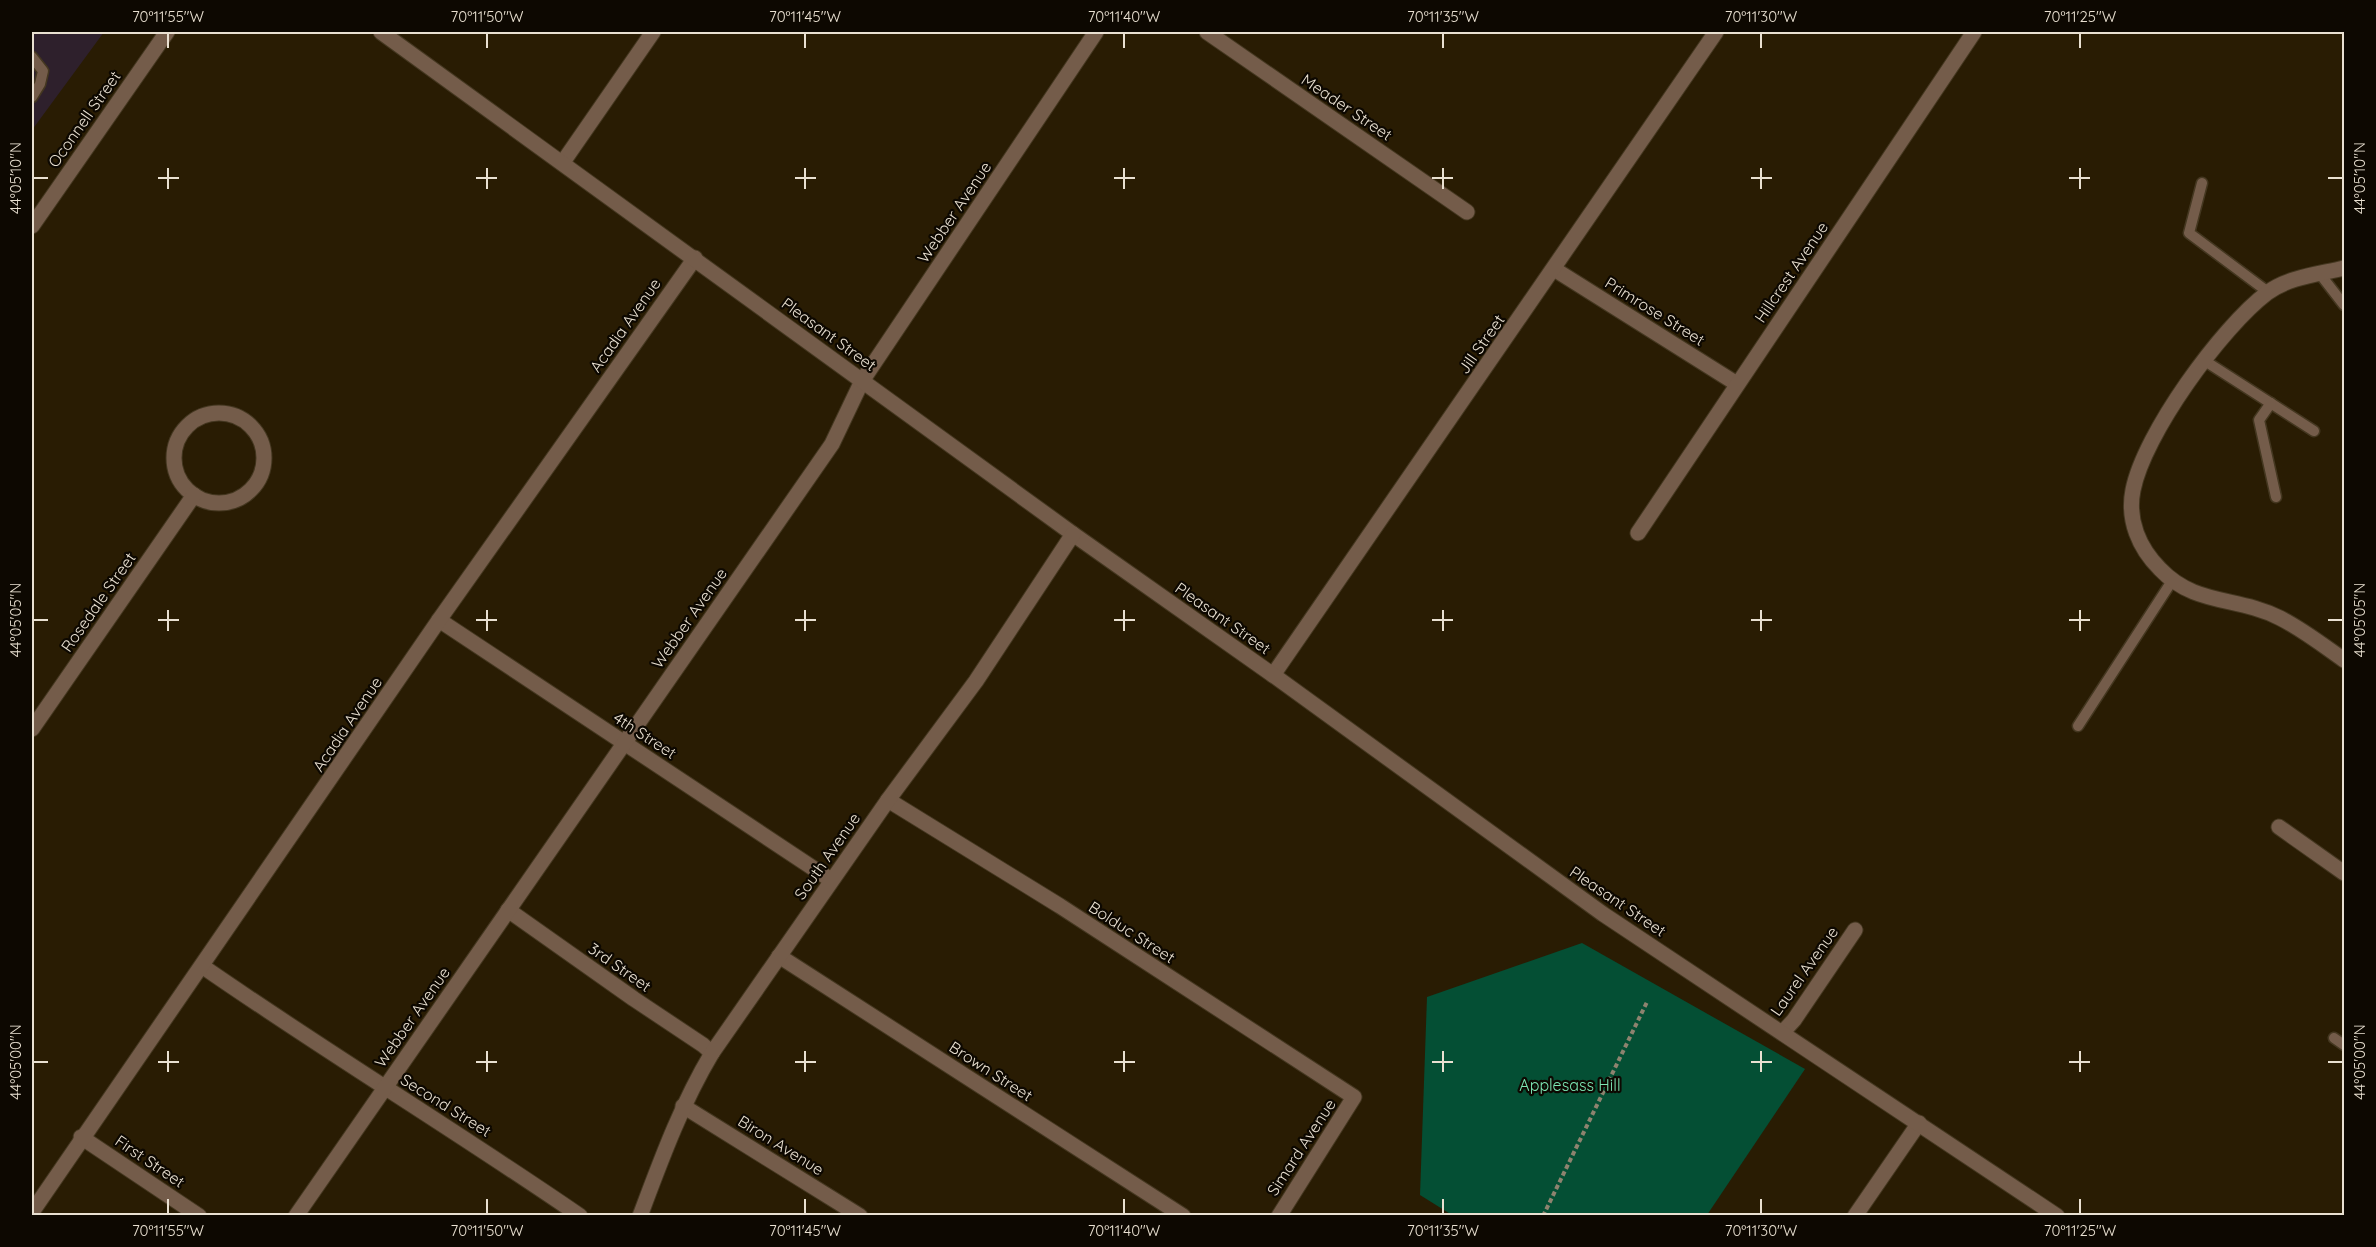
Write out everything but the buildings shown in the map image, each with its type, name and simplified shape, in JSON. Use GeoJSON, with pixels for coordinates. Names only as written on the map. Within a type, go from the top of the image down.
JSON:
{"type":"FeatureCollection","features":[{"type":"Feature","properties":{"kind":"street","name":"Oconnell Street"},"geometry":{"type":"LineString","coordinates":[[32,226],[167,32]]}},
{"type":"Feature","properties":{"kind":"street","name":"Pleasant Street"},"geometry":{"type":"LineString","coordinates":[[381,32],[1073,534],[1273,675],[1603,914],[2057,1215]]}},
{"type":"Feature","properties":{"kind":"street"},"geometry":{"type":"LineString","coordinates":[[563,162],[653,32]]}},
{"type":"Feature","properties":{"kind":"street","name":"Webber Avenue"},"geometry":{"type":"LineString","coordinates":[[296,1215],[832,444],[862,381],[1096,32]]}},
{"type":"Feature","properties":{"kind":"street","name":"Meader Street"},"geometry":{"type":"LineString","coordinates":[[1206,32],[1467,212]]}},
{"type":"Feature","properties":{"kind":"street","name":"Jill Street"},"geometry":{"type":"LineString","coordinates":[[1273,675],[1716,32]]}},
{"type":"Feature","properties":{"kind":"street","name":"Hillcrest Avenue"},"geometry":{"type":"LineString","coordinates":[[1638,533],[1974,32]]}},
{"type":"Feature","properties":{"kind":"street","name":"Acadia Avenue"},"geometry":{"type":"LineString","coordinates":[[32,1212],[81,1137],[202,966],[439,620],[694,258]]}},
{"type":"Feature","properties":{"kind":"street"},"geometry":{"type":"LineString","coordinates":[[2344,268],[2288,282],[2268,292],[2243,315],[2205,360],[2160,425],[2145,455],[2133,492],[2132,518],[2136,534],[2146,553],[2172,581],[2197,595],[2240,604],[2280,618],[2344,660]]}},
{"type":"Feature","properties":{"kind":"street","name":"Primrose Street"},"geometry":{"type":"LineString","coordinates":[[1554,269],[1737,384]]}},
{"type":"Feature","properties":{"kind":"street"},"geometry":{"type":"LineString","coordinates":[[220,413],[235,416],[248,423],[256,433],[263,452],[261,472],[255,484],[245,494],[233,500],[206,501],[194,495],[183,485],[176,472],[174,458],[176,444],[182,431],[193,421],[206,415],[220,413]]}},
{"type":"Feature","properties":{"kind":"street","name":"Rosedale Street"},"geometry":{"type":"LineString","coordinates":[[32,729],[194,495]]}},
{"type":"Feature","properties":{"kind":"street","name":"South Avenue"},"geometry":{"type":"LineString","coordinates":[[640,1215],[683,1106],[712,1053],[831,880],[976,681],[1073,534]]}},
{"type":"Feature","properties":{"kind":"street","name":"4th Street"},"geometry":{"type":"LineString","coordinates":[[439,620],[831,880]]}},
{"type":"Feature","properties":{"kind":"street","name":"Bolduc Street"},"geometry":{"type":"LineString","coordinates":[[888,800],[1060,906],[1354,1097]]}},
{"type":"Feature","properties":{"kind":"street"},"geometry":{"type":"LineString","coordinates":[[2279,827],[2344,873]]}},
{"type":"Feature","properties":{"kind":"street","name":"3rd Street"},"geometry":{"type":"LineString","coordinates":[[508,910],[712,1053]]}},
{"type":"Feature","properties":{"kind":"street","name":"Laurel Avenue"},"geometry":{"type":"LineString","coordinates":[[1783,1032],[1856,930]]}},
{"type":"Feature","properties":{"kind":"street","name":"Brown Street"},"geometry":{"type":"LineString","coordinates":[[778,956],[1183,1215]]}},
{"type":"Feature","properties":{"kind":"street","name":"Second Street"},"geometry":{"type":"LineString","coordinates":[[202,966],[281,1021],[487,1152],[580,1215]]}},
{"type":"Feature","properties":{"kind":"street","name":"Simard Avenue"},"geometry":{"type":"LineString","coordinates":[[1279,1215],[1354,1097]]}},
{"type":"Feature","properties":{"kind":"street","name":"Biron Avenue"},"geometry":{"type":"LineString","coordinates":[[683,1106],[860,1215]]}},
{"type":"Feature","properties":{"kind":"street"},"geometry":{"type":"LineString","coordinates":[[1855,1215],[1919,1122]]}},
{"type":"Feature","properties":{"kind":"street","name":"First Street"},"geometry":{"type":"LineString","coordinates":[[81,1137],[199,1215]]}},
{"type":"Feature","properties":{"kind":"lane"},"geometry":{"type":"LineString","coordinates":[[32,57],[44,71],[40,84],[32,97]]}},
{"type":"Feature","properties":{"kind":"lane"},"geometry":{"type":"LineString","coordinates":[[2202,183],[2189,233],[2268,292]]}},
{"type":"Feature","properties":{"kind":"lane"},"geometry":{"type":"LineString","coordinates":[[2320,274],[2344,305]]}},
{"type":"Feature","properties":{"kind":"lane"},"geometry":{"type":"LineString","coordinates":[[2205,360],[2314,430]]}},
{"type":"Feature","properties":{"kind":"lane"},"geometry":{"type":"LineString","coordinates":[[2271,403],[2259,420],[2276,497]]}},
{"type":"Feature","properties":{"kind":"lane"},"geometry":{"type":"LineString","coordinates":[[2078,726],[2172,581]]}},
{"type":"Feature","properties":{"kind":"lane"},"geometry":{"type":"LineString","coordinates":[[2334,1038],[2344,1045]]}},
{"type":"Feature","properties":{"kind":"path"},"geometry":{"type":"LineString","coordinates":[[1543,1215],[1647,1002]]}},
{"type":"Feature","properties":{"kind":"shaded area"},"geometry":{"type":"Polygon","coordinates":[[[32,32],[104,32],[32,130],[32,32]]]}},
{"type":"Feature","properties":{"kind":"green space","name":"Applesass Hill"},"geometry":{"type":"Polygon","coordinates":[[[1582,943],[1805,1069],[1707,1215],[1452,1215],[1420,1195],[1427,997],[1582,943]]]}}]}
